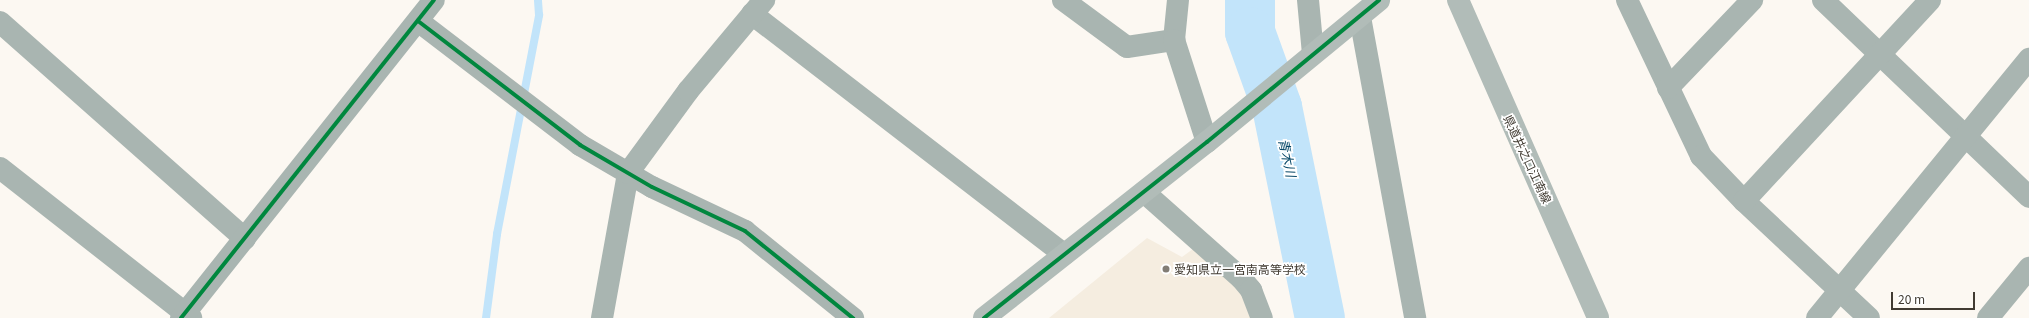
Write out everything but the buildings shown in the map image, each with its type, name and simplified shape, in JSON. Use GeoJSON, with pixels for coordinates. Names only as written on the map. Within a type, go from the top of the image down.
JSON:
{"type":"FeatureCollection","features":[{"type":"Feature","properties":{"kind":"street"},"geometry":{"type":"LineString","coordinates":[[0,168],[185,316],[434,0]]}},
{"type":"Feature","properties":{"kind":"street"},"geometry":{"type":"LineString","coordinates":[[1063,0],[1127,47],[1174,40]]}},
{"type":"Feature","properties":{"kind":"street"},"geometry":{"type":"LineString","coordinates":[[1178,0],[1174,40],[1207,142]]}},
{"type":"Feature","properties":{"kind":"street"},"geometry":{"type":"LineString","coordinates":[[1308,0],[1313,54]]}},
{"type":"Feature","properties":{"kind":"street"},"geometry":{"type":"LineString","coordinates":[[984,318],[1207,142],[1379,0]]}},
{"type":"Feature","properties":{"kind":"street","name":"県道井之口江南線"},"geometry":{"type":"LineString","coordinates":[[1458,0],[1598,318]]}},
{"type":"Feature","properties":{"kind":"street"},"geometry":{"type":"LineString","coordinates":[[1626,0],[1702,156],[1744,201],[1868,318]]}},
{"type":"Feature","properties":{"kind":"street"},"geometry":{"type":"LineString","coordinates":[[1668,88],[1752,0]]}},
{"type":"Feature","properties":{"kind":"street"},"geometry":{"type":"LineString","coordinates":[[1823,0],[2029,197]]}},
{"type":"Feature","properties":{"kind":"street"},"geometry":{"type":"LineString","coordinates":[[1744,201],[1881,55],[1930,0]]}},
{"type":"Feature","properties":{"kind":"street"},"geometry":{"type":"LineString","coordinates":[[602,318],[628,173],[688,91],[758,7],[1064,254]]}},
{"type":"Feature","properties":{"kind":"street"},"geometry":{"type":"LineString","coordinates":[[1360,17],[1415,318]]}},
{"type":"Feature","properties":{"kind":"street"},"geometry":{"type":"LineString","coordinates":[[418,21],[580,145],[628,173],[745,231],[853,318]]}},
{"type":"Feature","properties":{"kind":"street"},"geometry":{"type":"LineString","coordinates":[[0,22],[245,239]]}},
{"type":"Feature","properties":{"kind":"street"},"geometry":{"type":"LineString","coordinates":[[1817,318],[1964,136],[2029,59]]}},
{"type":"Feature","properties":{"kind":"street"},"geometry":{"type":"LineString","coordinates":[[1144,192],[1241,278],[1251,290],[1262,318]]}},
{"type":"Feature","properties":{"kind":"street"},"geometry":{"type":"LineString","coordinates":[[1988,318],[2029,268]]}},
{"type":"Feature","properties":{"kind":"shaded area","name":"愛知県立一宮南高等学校"},"geometry":{"type":"Polygon","coordinates":[[[1147,238],[1182,257],[1197,246],[1237,282],[1254,318],[1049,318],[1147,238]]]}},
{"type":"Feature","properties":{"kind":"waterway"},"geometry":{"type":"LineString","coordinates":[[486,318],[497,234],[539,15],[538,0]]}},
{"type":"Feature","properties":{"kind":"waterway","name":"青木川"},"geometry":{"type":"LineString","coordinates":[[1250,0],[1250,32],[1277,107],[1320,318]]}},
{"type":"Feature","properties":{"kind":"cycle path"},"geometry":{"type":"LineString","coordinates":[[181,318],[434,0]]}},
{"type":"Feature","properties":{"kind":"cycle path"},"geometry":{"type":"LineString","coordinates":[[984,318],[1207,142],[1379,0]]}},
{"type":"Feature","properties":{"kind":"cycle path"},"geometry":{"type":"LineString","coordinates":[[418,21],[580,145],[652,187],[745,231],[853,318]]}},
{"type":"Feature","properties":{"kind":"place","name":"愛知県立一宮南高等学校"},"geometry":{"type":"Point","coordinates":[1166,269]}}]}
